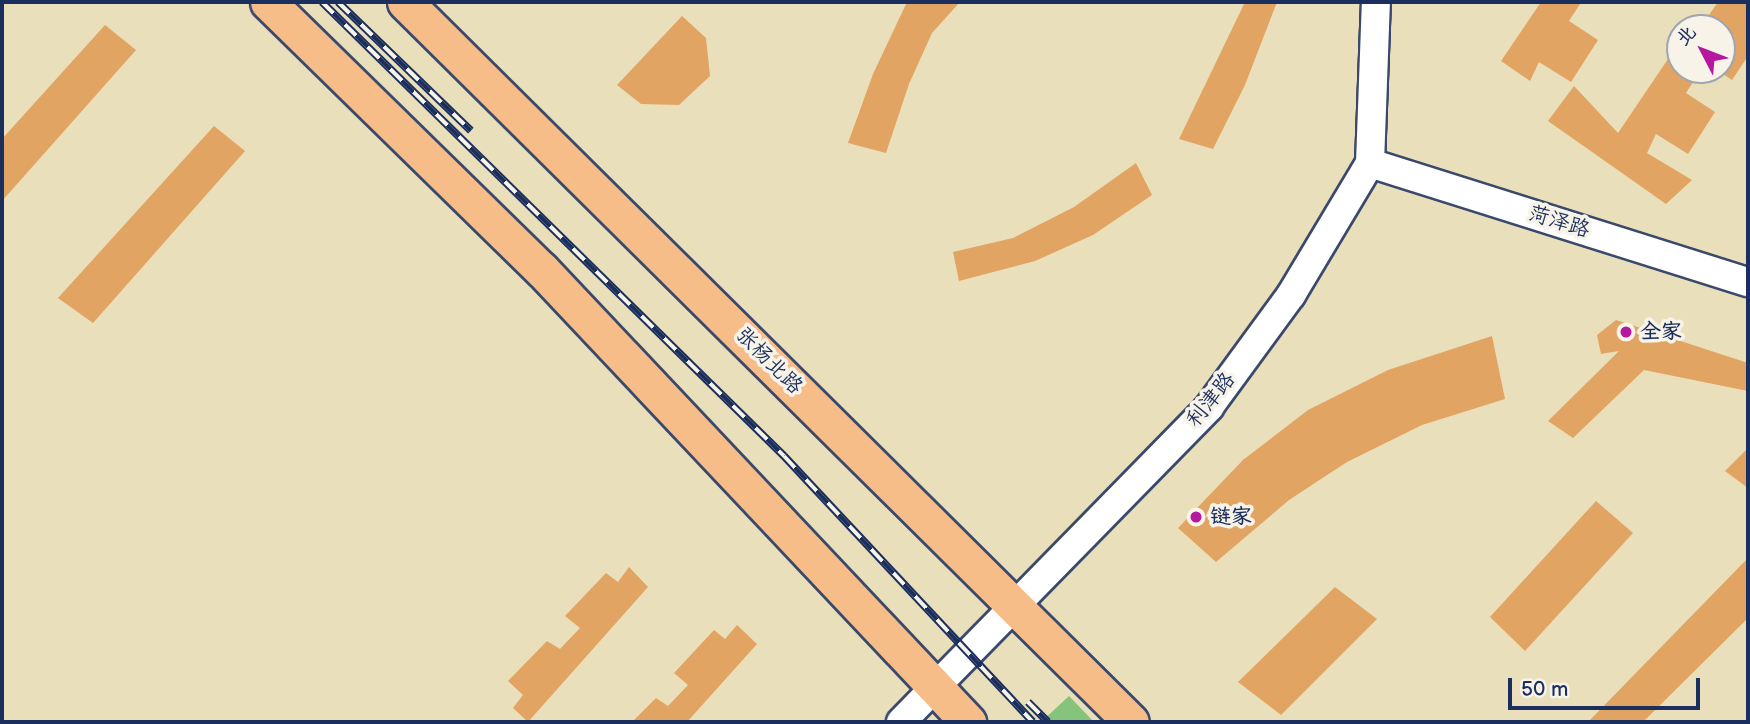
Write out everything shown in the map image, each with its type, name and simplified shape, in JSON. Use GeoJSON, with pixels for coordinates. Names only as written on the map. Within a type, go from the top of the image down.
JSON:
{"type":"FeatureCollection","features":[{"type":"Feature","properties":{"kind":"main road"},"geometry":{"type":"LineString","coordinates":[[268,2],[541,269],[968,722]]}},
{"type":"Feature","properties":{"kind":"main road","name":"张杨北路"},"geometry":{"type":"LineString","coordinates":[[405,2],[1131,722]]}},
{"type":"Feature","properties":{"kind":"street","name":"利津路"},"geometry":{"type":"LineString","coordinates":[[901,722],[1018,607],[1209,407],[1291,295],[1370,163],[1376,2]]}},
{"type":"Feature","properties":{"kind":"street","name":"菏泽路"},"geometry":{"type":"LineString","coordinates":[[1370,163],[1748,282]]}},
{"type":"Feature","properties":{"kind":"green space"},"geometry":{"type":"Polygon","coordinates":[[[1069,696],[1094,722],[1041,722],[1069,696]]]}},
{"type":"Feature","properties":{"kind":"building"},"geometry":{"type":"Polygon","coordinates":[[[907,2],[960,2],[932,33],[909,84],[886,153],[848,143],[873,74],[907,2]]]}},
{"type":"Feature","properties":{"kind":"building"},"geometry":{"type":"Polygon","coordinates":[[[1245,2],[1277,2],[1245,85],[1213,149],[1179,139],[1245,2]]]}},
{"type":"Feature","properties":{"kind":"building"},"geometry":{"type":"Polygon","coordinates":[[[1541,2],[1580,4],[1569,21],[1598,40],[1571,82],[1539,62],[1530,81],[1501,61],[1541,2]]]}},
{"type":"Feature","properties":{"kind":"building"},"geometry":{"type":"Polygon","coordinates":[[[1718,2],[1748,2],[1748,56],[1736,74],[1736,14],[1710,14],[1718,2]]]}},
{"type":"Feature","properties":{"kind":"building"},"geometry":{"type":"Polygon","coordinates":[[[682,16],[706,38],[710,76],[679,105],[641,104],[617,85],[682,16]]]}},
{"type":"Feature","properties":{"kind":"building"},"geometry":{"type":"Polygon","coordinates":[[[105,25],[136,50],[2,201],[2,139],[105,25]]]}},
{"type":"Feature","properties":{"kind":"building"},"geometry":{"type":"Polygon","coordinates":[[[1666,62],[1666,84],[1692,84],[1686,93],[1715,112],[1688,154],[1656,134],[1647,153],[1692,180],[1666,204],[1548,121],[1574,86],[1618,133],[1666,62]]]}},
{"type":"Feature","properties":{"kind":"building"},"geometry":{"type":"Polygon","coordinates":[[[214,126],[245,151],[93,323],[58,298],[214,126]]]}},
{"type":"Feature","properties":{"kind":"building"},"geometry":{"type":"Polygon","coordinates":[[[1136,163],[1152,195],[1093,235],[1035,261],[959,281],[953,252],[1013,238],[1074,207],[1136,163]]]}},
{"type":"Feature","properties":{"kind":"building"},"geometry":{"type":"Polygon","coordinates":[[[1616,320],[1748,363],[1748,391],[1644,370],[1573,438],[1548,421],[1619,351],[1601,354],[1597,335],[1616,320]]]}},
{"type":"Feature","properties":{"kind":"building"},"geometry":{"type":"Polygon","coordinates":[[[1492,336],[1505,399],[1422,425],[1347,462],[1289,500],[1216,562],[1178,528],[1243,460],[1308,410],[1388,370],[1492,336]]]}},
{"type":"Feature","properties":{"kind":"building"},"geometry":{"type":"Polygon","coordinates":[[[1748,448],[1748,488],[1725,471],[1748,448]]]}},
{"type":"Feature","properties":{"kind":"building"},"geometry":{"type":"Polygon","coordinates":[[[1596,501],[1633,533],[1525,651],[1490,617],[1596,501]]]}},
{"type":"Feature","properties":{"kind":"building"},"geometry":{"type":"Polygon","coordinates":[[[1748,558],[1748,618],[1643,722],[1588,722],[1748,558]]]}},
{"type":"Feature","properties":{"kind":"building"},"geometry":{"type":"Polygon","coordinates":[[[629,567],[648,587],[528,722],[513,708],[523,695],[508,681],[547,641],[560,649],[580,628],[565,616],[606,573],[618,582],[629,567]]]}},
{"type":"Feature","properties":{"kind":"building"},"geometry":{"type":"Polygon","coordinates":[[[1335,587],[1377,619],[1281,715],[1238,682],[1335,587]]]}},
{"type":"Feature","properties":{"kind":"building"},"geometry":{"type":"Polygon","coordinates":[[[737,625],[757,644],[687,722],[632,722],[656,698],[668,706],[688,685],[674,673],[714,630],[725,639],[737,625]]]}},
{"type":"Feature","properties":{"kind":"railway"},"geometry":{"type":"LineString","coordinates":[[322,2],[784,456],[1033,722]]}},
{"type":"Feature","properties":{"kind":"railway"},"geometry":{"type":"LineString","coordinates":[[338,2],[471,131]]}},
{"type":"Feature","properties":{"kind":"railway"},"geometry":{"type":"LineString","coordinates":[[1028,702],[1048,722]]}},
{"type":"Feature","properties":{"kind":"place","name":"全家"},"geometry":{"type":"Point","coordinates":[1626,332]}},
{"type":"Feature","properties":{"kind":"place","name":"链家"},"geometry":{"type":"Point","coordinates":[1196,517]}}]}
